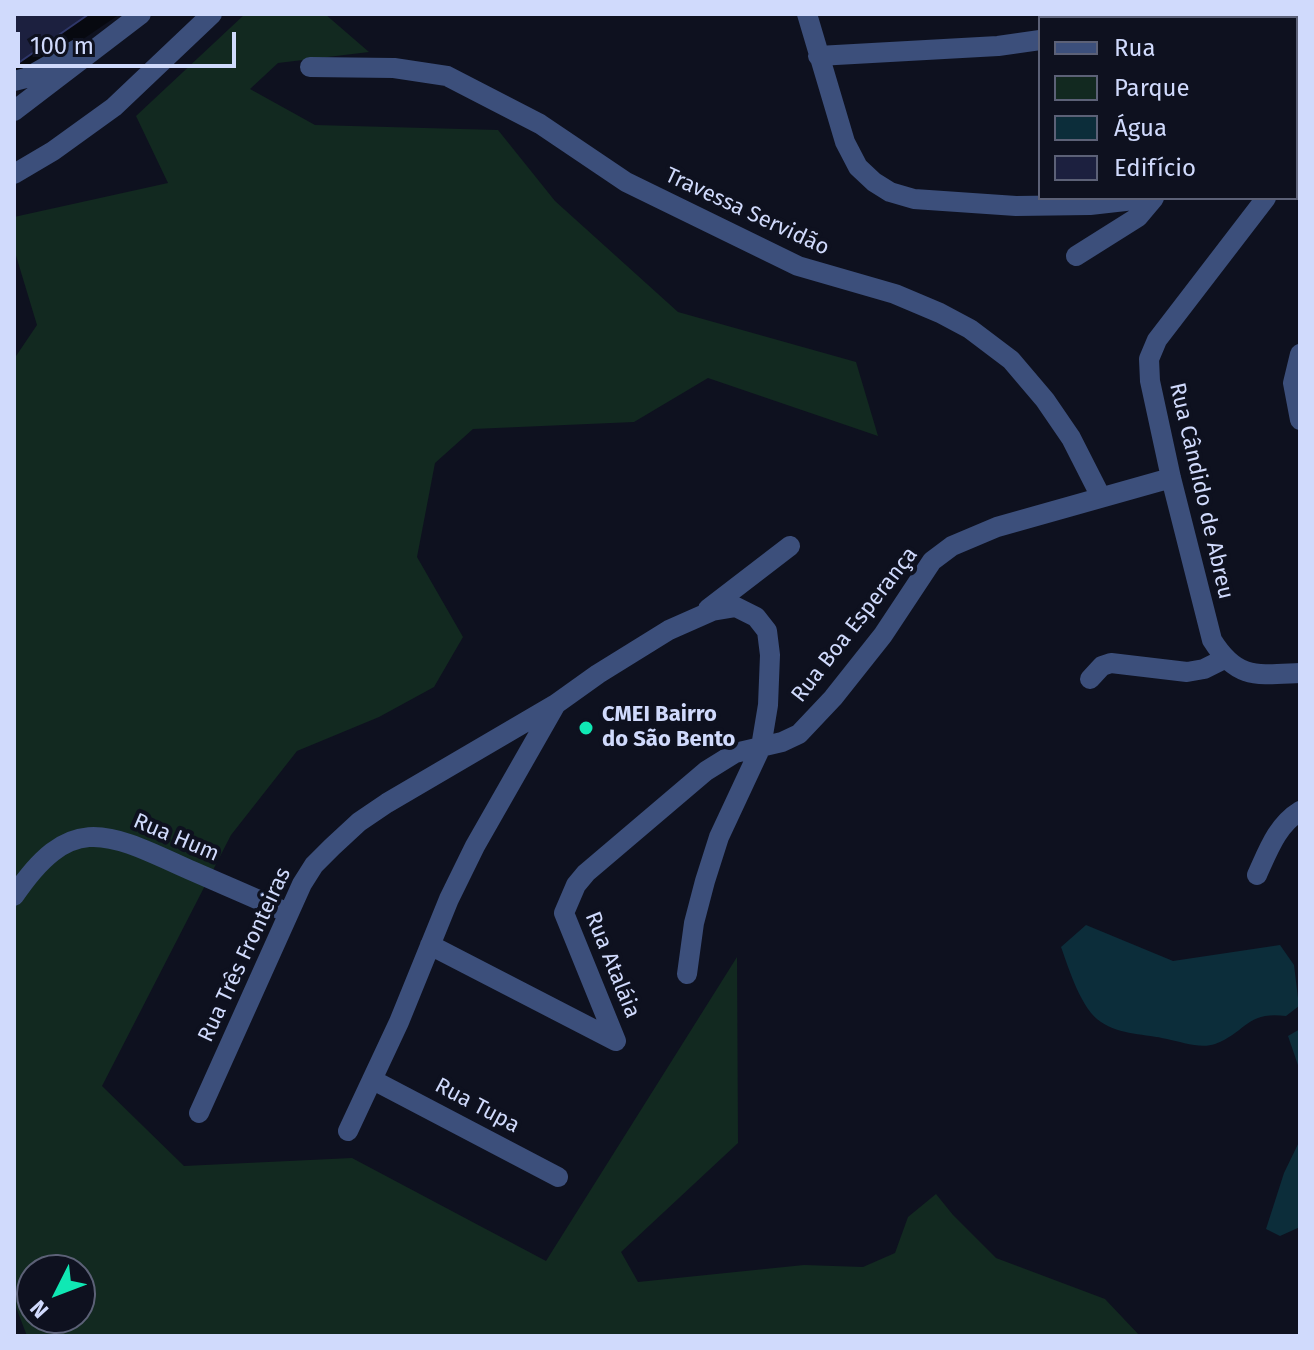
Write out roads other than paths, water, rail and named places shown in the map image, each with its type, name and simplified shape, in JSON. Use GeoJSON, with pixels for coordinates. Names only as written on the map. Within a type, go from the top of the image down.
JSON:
{"type":"FeatureCollection","features":[{"type":"Feature","properties":{"kind":"street"},"geometry":{"type":"LineString","coordinates":[[14,81],[26,78],[140,14]]}},
{"type":"Feature","properties":{"kind":"street"},"geometry":{"type":"LineString","coordinates":[[14,111],[140,14]]}},
{"type":"Feature","properties":{"kind":"street"},"geometry":{"type":"LineString","coordinates":[[14,173],[53,151],[114,107],[212,14]]}},
{"type":"Feature","properties":{"kind":"street"},"geometry":{"type":"LineString","coordinates":[[807,14],[845,142],[858,167],[890,192],[914,199],[1016,206],[1090,205],[1135,200]]}},
{"type":"Feature","properties":{"kind":"street"},"geometry":{"type":"LineString","coordinates":[[818,56],[998,46],[1038,40]]}},
{"type":"Feature","properties":{"kind":"street","name":"Travessa Servidão"},"geometry":{"type":"LineString","coordinates":[[310,67],[394,68],[447,76],[540,124],[626,182],[798,266],[895,294],[950,318],[1011,360],[1045,400],[1071,438],[1101,497]]}},
{"type":"Feature","properties":{"kind":"street"},"geometry":{"type":"LineString","coordinates":[[1076,256],[1138,217],[1151,200]]}},
{"type":"Feature","properties":{"kind":"street","name":"Rua Cândido de Abreu"},"geometry":{"type":"LineString","coordinates":[[1224,659],[1212,640],[1171,478],[1150,381],[1149,359],[1157,340],[1264,200]]}},
{"type":"Feature","properties":{"kind":"street"},"geometry":{"type":"LineString","coordinates":[[1300,354],[1293,383],[1300,420]]}},
{"type":"Feature","properties":{"kind":"street","name":"Rua Boa Esperança"},"geometry":{"type":"LineString","coordinates":[[761,747],[799,734],[833,698],[883,635],[932,561],[952,546],[997,527],[1171,478]]}},
{"type":"Feature","properties":{"kind":"street"},"geometry":{"type":"LineString","coordinates":[[695,619],[790,546]]}},
{"type":"Feature","properties":{"kind":"street","name":"Rua Três Fronteiras"},"geometry":{"type":"LineString","coordinates":[[199,1113],[288,913],[314,865],[359,822],[556,704],[631,652],[712,611],[736,607],[756,617],[767,631],[770,678],[761,747]]}},
{"type":"Feature","properties":{"kind":"street"},"geometry":{"type":"LineString","coordinates":[[1090,679],[1102,666],[1111,663],[1187,672],[1204,669],[1224,659],[1235,668],[1250,673],[1300,673]]}},
{"type":"Feature","properties":{"kind":"street","name":"Rua Três Fronteiras"},"geometry":{"type":"LineString","coordinates":[[348,1131],[475,846],[556,704]]}},
{"type":"Feature","properties":{"kind":"street"},"geometry":{"type":"LineString","coordinates":[[687,974],[694,923],[719,837],[761,747]]}},
{"type":"Feature","properties":{"kind":"street","name":"Rua Ataláia"},"geometry":{"type":"LineString","coordinates":[[430,945],[616,1041],[564,913],[576,885],[706,771],[735,753],[761,747]]}},
{"type":"Feature","properties":{"kind":"street"},"geometry":{"type":"LineString","coordinates":[[1257,875],[1272,840],[1288,819],[1300,811]]}},
{"type":"Feature","properties":{"kind":"street","name":"Rua Hum"},"geometry":{"type":"LineString","coordinates":[[14,896],[29,873],[49,853],[70,842],[102,835],[138,846],[288,913]]}},
{"type":"Feature","properties":{"kind":"street","name":"Rua Tupa"},"geometry":{"type":"LineString","coordinates":[[373,1080],[558,1177]]}},
{"type":"Feature","properties":{"kind":"water"},"geometry":{"type":"Polygon","coordinates":[[[1086,925],[1173,961],[1280,945],[1294,965],[1299,1006],[1286,1016],[1254,1019],[1226,1039],[1204,1046],[1116,1029],[1101,1022],[1087,1008],[1061,947],[1086,925]]]}},
{"type":"Feature","properties":{"kind":"water"},"geometry":{"type":"Polygon","coordinates":[[[1300,1029],[1300,1071],[1288,1036],[1300,1029]]]}},
{"type":"Feature","properties":{"kind":"water"},"geometry":{"type":"Polygon","coordinates":[[[1300,1140],[1300,1227],[1280,1236],[1266,1229],[1284,1173],[1300,1140]]]}},
{"type":"Feature","properties":{"kind":"place","name":"CMEI Bairro do São Bento"},"geometry":{"type":"Point","coordinates":[586,728]}}]}
